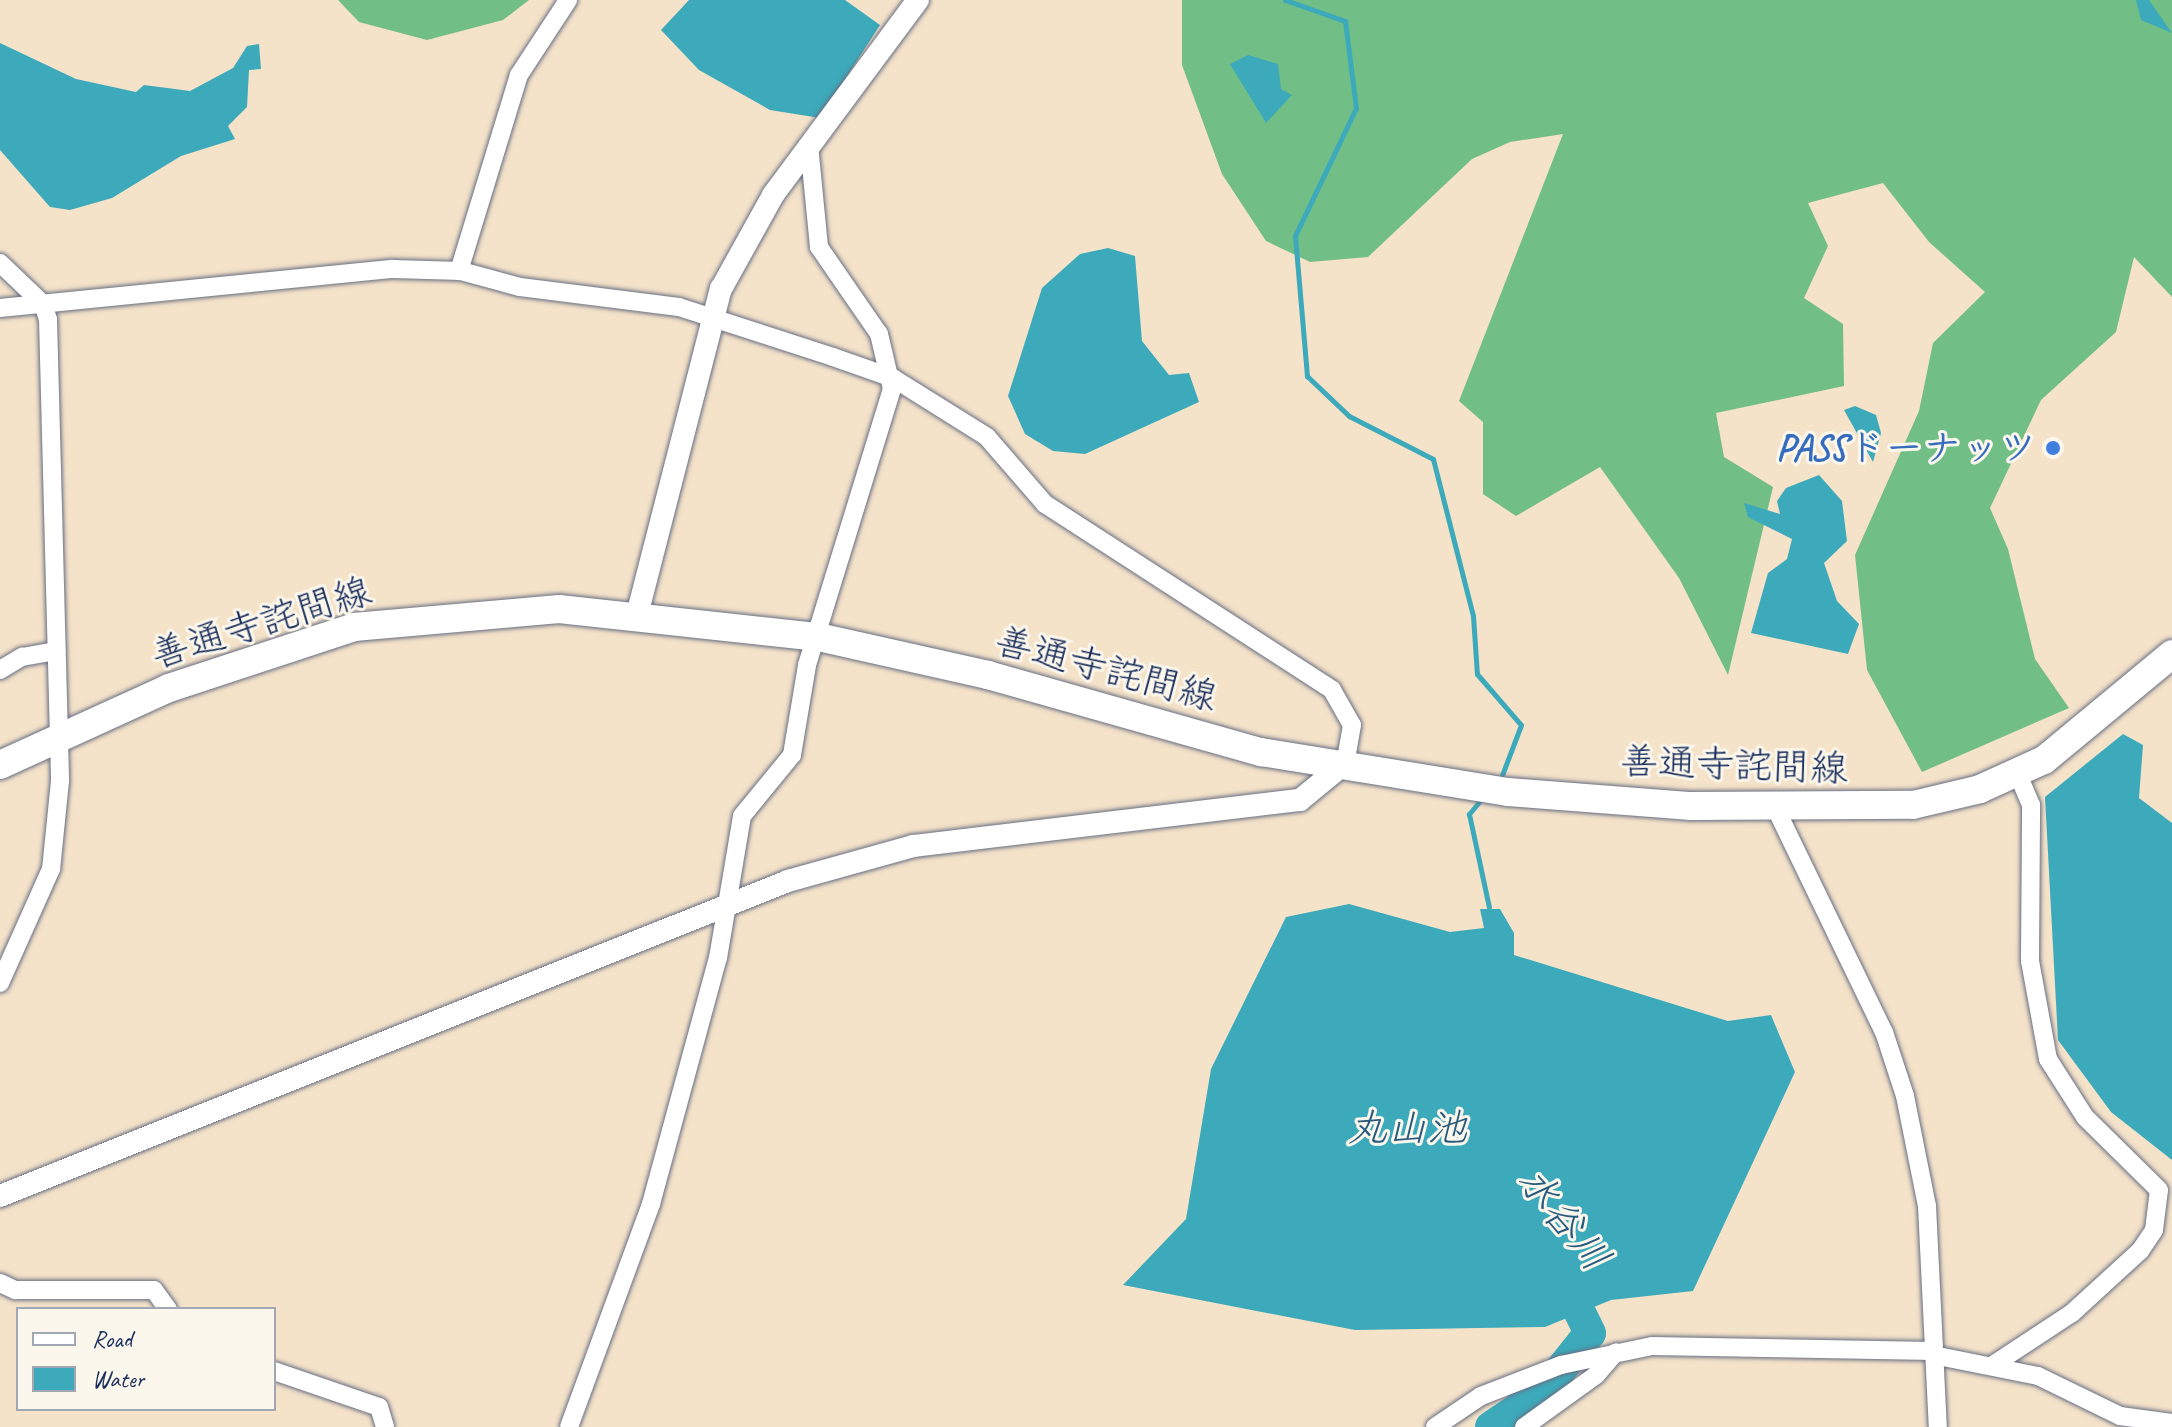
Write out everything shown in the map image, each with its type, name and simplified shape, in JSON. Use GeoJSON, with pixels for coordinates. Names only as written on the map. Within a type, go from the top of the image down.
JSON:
{"type":"FeatureCollection","features":[{"type":"Feature","properties":{"kind":"main road","name":"善通寺詫間線"},"geometry":{"type":"LineString","coordinates":[[0,765],[58,734],[169,688],[354,627],[487,611],[637,615],[818,637],[988,675],[1261,752],[1345,763],[1508,792],[1775,807],[1913,805],[2018,774],[2073,741],[2172,654]]}},
{"type":"Feature","properties":{"kind":"street"},"geometry":{"type":"LineString","coordinates":[[459,271],[519,75],[568,0]]}},
{"type":"Feature","properties":{"kind":"street"},"geometry":{"type":"LineString","coordinates":[[637,615],[709,319],[738,253],[809,145],[918,0]]}},
{"type":"Feature","properties":{"kind":"street"},"geometry":{"type":"LineString","coordinates":[[569,1427],[651,1204],[727,904],[742,816],[792,755],[818,637],[893,378],[879,334],[819,247],[809,145]]}},
{"type":"Feature","properties":{"kind":"street"},"geometry":{"type":"LineString","coordinates":[[0,263],[43,304],[58,734],[51,869],[0,983]]}},
{"type":"Feature","properties":{"kind":"street"},"geometry":{"type":"LineString","coordinates":[[0,308],[393,269],[459,271],[520,287],[679,307],[893,378],[987,437],[1045,504],[1332,690],[1352,725],[1345,763],[1300,800],[913,846],[727,904],[0,1196]]}},
{"type":"Feature","properties":{"kind":"street"},"geometry":{"type":"LineString","coordinates":[[0,670],[22,657],[56,651]]}},
{"type":"Feature","properties":{"kind":"street"},"geometry":{"type":"LineString","coordinates":[[1993,1365],[2072,1313],[2140,1251],[2154,1230],[2159,1190],[2085,1117],[2048,1059],[2030,961],[2031,805],[2018,774]]}},
{"type":"Feature","properties":{"kind":"street"},"geometry":{"type":"LineString","coordinates":[[1775,807],[1884,1032],[1905,1096],[1927,1206],[1938,1427]]}},
{"type":"Feature","properties":{"kind":"street"},"geometry":{"type":"LineString","coordinates":[[0,1283],[15,1290],[154,1290],[167,1307]]}},
{"type":"Feature","properties":{"kind":"street"},"geometry":{"type":"LineString","coordinates":[[1435,1427],[1481,1396],[1616,1352],[1933,1353],[1993,1365],[2069,1389],[2120,1416],[2172,1423]]}},
{"type":"Feature","properties":{"kind":"street"},"geometry":{"type":"LineString","coordinates":[[1524,1427],[1596,1375],[1616,1352]]}},
{"type":"Feature","properties":{"kind":"street"},"geometry":{"type":"LineString","coordinates":[[276,1372],[379,1407],[385,1427]]}},
{"type":"Feature","properties":{"kind":"green space"},"geometry":{"type":"Polygon","coordinates":[[[338,0],[529,0],[503,20],[427,40],[359,22],[338,0]]]}},
{"type":"Feature","properties":{"kind":"green space"},"geometry":{"type":"Polygon","coordinates":[[[1182,0],[2172,0],[2172,297],[2134,257],[2116,332],[2041,400],[1990,508],[2008,549],[2035,659],[2069,708],[1922,772],[1867,670],[1855,555],[1919,411],[1933,343],[1985,292],[1929,242],[1883,183],[1808,203],[1828,246],[1804,298],[1843,324],[1844,386],[1716,413],[1724,457],[1773,487],[1728,675],[1679,578],[1600,467],[1516,516],[1483,494],[1483,422],[1459,401],[1563,134],[1510,142],[1472,159],[1368,257],[1310,262],[1266,241],[1222,174],[1182,65],[1182,0]]]}},
{"type":"Feature","properties":{"kind":"water"},"geometry":{"type":"Polygon","coordinates":[[[689,0],[845,0],[880,25],[820,118],[770,110],[699,70],[661,30],[689,0]]]}},
{"type":"Feature","properties":{"kind":"water"},"geometry":{"type":"Polygon","coordinates":[[[2136,0],[2149,0],[2172,33],[2141,20],[2136,0]]]}},
{"type":"Feature","properties":{"kind":"water"},"geometry":{"type":"Polygon","coordinates":[[[0,43],[76,79],[136,92],[144,85],[190,91],[233,68],[247,46],[259,44],[261,69],[249,70],[247,107],[228,126],[235,139],[181,156],[112,198],[70,210],[50,207],[0,150],[0,43]]]}},
{"type":"Feature","properties":{"kind":"water"},"geometry":{"type":"Polygon","coordinates":[[[1248,55],[1278,64],[1281,89],[1292,95],[1266,123],[1230,64],[1248,55]]]}},
{"type":"Feature","properties":{"kind":"water"},"geometry":{"type":"Polygon","coordinates":[[[1108,248],[1135,256],[1142,341],[1169,375],[1189,373],[1199,402],[1085,454],[1053,451],[1025,434],[1008,396],[1042,288],[1080,254],[1108,248]]]}},
{"type":"Feature","properties":{"kind":"water"},"geometry":{"type":"Polygon","coordinates":[[[1855,406],[1876,415],[1881,433],[1873,462],[1844,410],[1855,406]]]}},
{"type":"Feature","properties":{"kind":"water"},"geometry":{"type":"Polygon","coordinates":[[[1819,475],[1842,501],[1847,541],[1824,563],[1837,601],[1859,624],[1848,654],[1751,633],[1768,573],[1787,559],[1792,539],[1748,517],[1744,503],[1780,514],[1777,501],[1786,488],[1819,475]]]}},
{"type":"Feature","properties":{"kind":"water"},"geometry":{"type":"Polygon","coordinates":[[[2123,734],[2143,745],[2139,798],[2172,823],[2172,1160],[2111,1112],[2058,1040],[2045,797],[2123,734]]]}},
{"type":"Feature","properties":{"kind":"water","name":"丸山池"},"geometry":{"type":"Polygon","coordinates":[[[1349,904],[1450,932],[1484,928],[1480,909],[1500,909],[1514,933],[1514,955],[1728,1021],[1771,1015],[1795,1072],[1693,1291],[1611,1300],[1545,1327],[1355,1330],[1123,1285],[1186,1219],[1211,1069],[1286,917],[1349,904]]]}},
{"type":"Feature","properties":{"kind":"waterway"},"geometry":{"type":"LineString","coordinates":[[1285,0],[1345,21],[1356,108],[1295,236],[1307,376],[1349,416],[1433,459],[1473,616],[1477,674],[1521,725],[1502,775]]}},
{"type":"Feature","properties":{"kind":"waterway"},"geometry":{"type":"LineString","coordinates":[[1479,802],[1469,814],[1489,907]]}},
{"type":"Feature","properties":{"kind":"waterway","name":"水谷川"},"geometry":{"type":"LineString","coordinates":[[1491,1427],[1543,1392],[1590,1333],[1562,1276]]}},
{"type":"Feature","properties":{"kind":"place","name":"PASSドーナッツ"},"geometry":{"type":"Point","coordinates":[2053,448]}}]}
